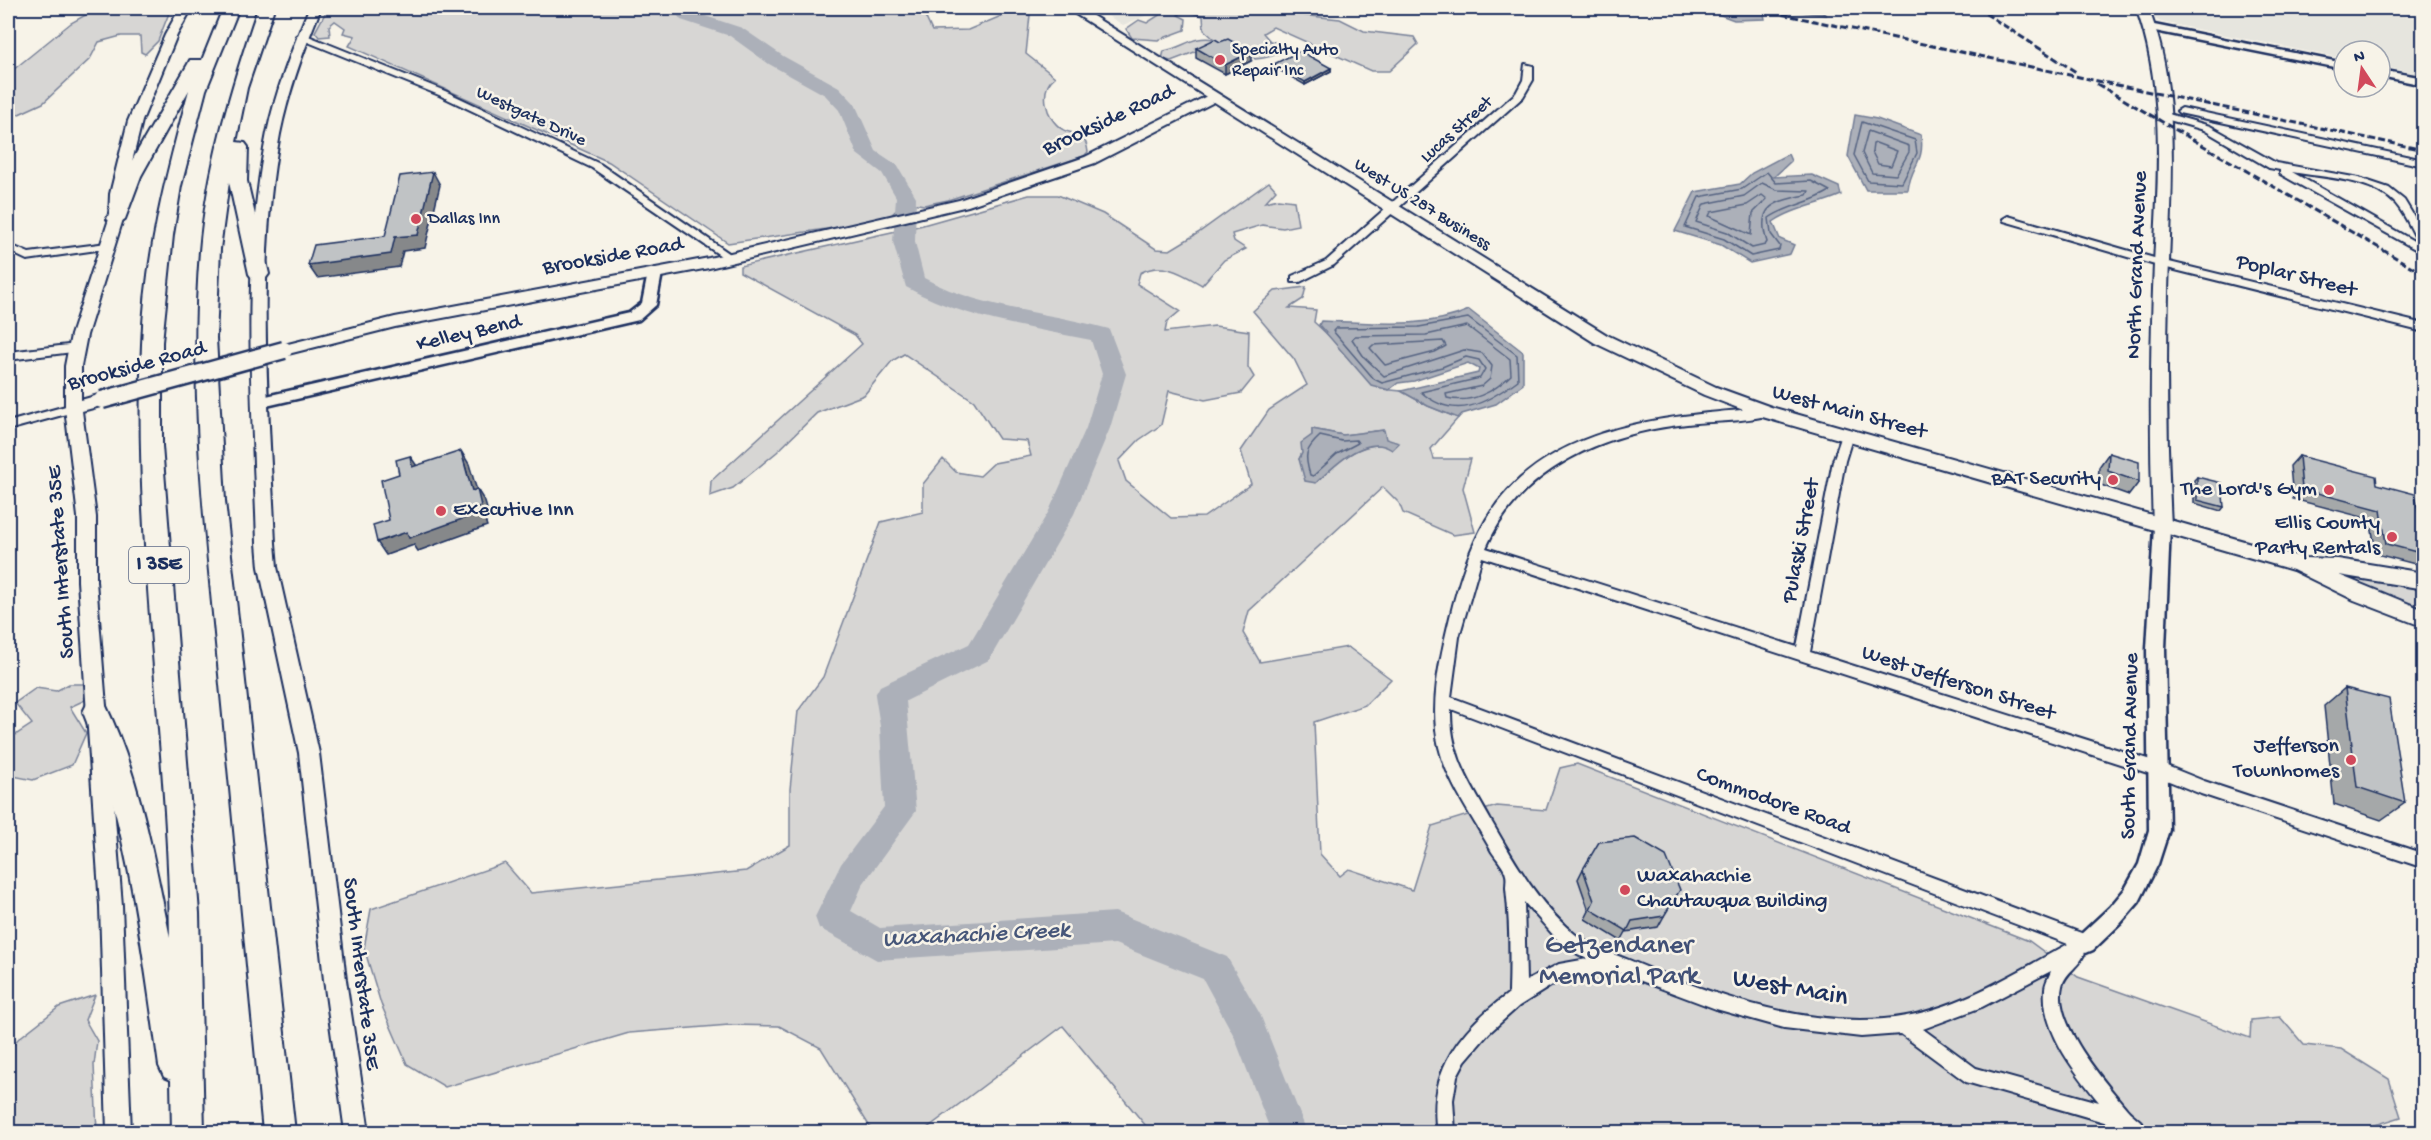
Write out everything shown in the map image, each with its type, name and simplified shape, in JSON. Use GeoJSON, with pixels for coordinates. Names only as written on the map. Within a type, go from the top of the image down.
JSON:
{"type":"FeatureCollection","features":[{"type":"Feature","properties":{"kind":"highway"},"geometry":{"type":"LineString","coordinates":[[116,219],[132,176],[230,8]]}},
{"type":"Feature","properties":{"kind":"highway","name":"I 35E"},"geometry":{"type":"LineString","coordinates":[[188,1132],[184,913],[151,446],[152,342],[163,234],[172,186],[198,90],[230,8]]}},
{"type":"Feature","properties":{"kind":"highway","name":"I 35E"},"geometry":{"type":"LineString","coordinates":[[266,8],[239,88],[222,167],[210,249],[206,338],[214,501],[279,1132]]}},
{"type":"Feature","properties":{"kind":"highway"},"geometry":{"type":"LineString","coordinates":[[239,88],[245,102],[237,173],[259,274]]}},
{"type":"Feature","properties":{"kind":"highway"},"geometry":{"type":"LineString","coordinates":[[96,712],[109,744],[141,864],[188,1132]]}},
{"type":"Feature","properties":{"kind":"main road","name":"South Interstate 35E"},"geometry":{"type":"LineString","coordinates":[[119,1132],[111,906],[87,581],[87,517],[73,408],[73,366],[116,219],[117,194],[135,121],[166,45],[186,8]]}},
{"type":"Feature","properties":{"kind":"main road","name":"South Interstate 35E"},"geometry":{"type":"LineString","coordinates":[[315,8],[281,93],[267,177],[259,274],[268,567],[309,753],[335,980],[357,1132]]}},
{"type":"Feature","properties":{"kind":"main road","name":"West US 287 Business"},"geometry":{"type":"LineString","coordinates":[[1072,8],[1601,339],[1710,391],[1765,412]]}},
{"type":"Feature","properties":{"kind":"main road","name":"North Grand Avenue"},"geometry":{"type":"LineString","coordinates":[[2142,8],[2149,27],[2164,111],[2157,407],[2162,526]]}},
{"type":"Feature","properties":{"kind":"main road","name":"Brookside Road"},"geometry":{"type":"LineString","coordinates":[[73,408],[395,322],[731,258],[987,196],[1090,160],[1212,97]]}},
{"type":"Feature","properties":{"kind":"main road","name":"West Main Street"},"geometry":{"type":"LineString","coordinates":[[1765,412],[2299,564],[2361,594],[2424,619]]}},
{"type":"Feature","properties":{"kind":"main road","name":"West Main Street"},"geometry":{"type":"LineString","coordinates":[[2299,564],[2338,567],[2424,581]]}},
{"type":"Feature","properties":{"kind":"street"},"geometry":{"type":"LineString","coordinates":[[2149,27],[2332,64]]}},
{"type":"Feature","properties":{"kind":"street","name":"Westgate Drive"},"geometry":{"type":"LineString","coordinates":[[302,36],[442,93],[596,166],[731,258]]}},
{"type":"Feature","properties":{"kind":"street","name":"Lucas Street"},"geometry":{"type":"LineString","coordinates":[[1296,279],[1330,263],[1393,210],[1520,95],[1528,80],[1528,66]]}},
{"type":"Feature","properties":{"kind":"street"},"geometry":{"type":"LineString","coordinates":[[2392,75],[2424,82]]}},
{"type":"Feature","properties":{"kind":"street"},"geometry":{"type":"LineString","coordinates":[[2164,111],[2424,163]]}},
{"type":"Feature","properties":{"kind":"street"},"geometry":{"type":"LineString","coordinates":[[2164,111],[2207,128],[2424,251]]}},
{"type":"Feature","properties":{"kind":"street"},"geometry":{"type":"LineString","coordinates":[[2273,166],[2360,181],[2385,190],[2400,202],[2424,243]]}},
{"type":"Feature","properties":{"kind":"street"},"geometry":{"type":"LineString","coordinates":[[8,191],[8,216]]}},
{"type":"Feature","properties":{"kind":"street","name":"Poplar Street"},"geometry":{"type":"LineString","coordinates":[[2008,219],[2159,263],[2424,328]]}},
{"type":"Feature","properties":{"kind":"street"},"geometry":{"type":"LineString","coordinates":[[8,247],[27,257],[107,246]]}},
{"type":"Feature","properties":{"kind":"street","name":"Kelley Bend"},"geometry":{"type":"LineString","coordinates":[[262,402],[634,317],[649,306],[655,273]]}},
{"type":"Feature","properties":{"kind":"street"},"geometry":{"type":"LineString","coordinates":[[8,356],[77,348]]}},
{"type":"Feature","properties":{"kind":"street","name":"Brookside Road"},"geometry":{"type":"LineString","coordinates":[[8,426],[73,408]]}},
{"type":"Feature","properties":{"kind":"street","name":"West Main Street"},"geometry":{"type":"LineString","coordinates":[[1511,871],[1455,771],[1446,743],[1445,701],[1452,638],[1470,566],[1479,551],[1486,531],[1517,490],[1545,466],[1569,452],[1609,436],[1664,421],[1765,412]]}},
{"type":"Feature","properties":{"kind":"street","name":"Pulaski Street"},"geometry":{"type":"LineString","coordinates":[[1802,656],[1839,461],[1847,435]]}},
{"type":"Feature","properties":{"kind":"street","name":"South Grand Avenue"},"geometry":{"type":"LineString","coordinates":[[2086,943],[2118,913],[2133,893],[2153,855],[2159,830],[2156,649],[2162,526]]}},
{"type":"Feature","properties":{"kind":"street","name":"West Jefferson Street"},"geometry":{"type":"LineString","coordinates":[[1479,551],[2157,769],[2201,787],[2424,861]]}},
{"type":"Feature","properties":{"kind":"street","name":"Commodore Road"},"geometry":{"type":"LineString","coordinates":[[1445,701],[2086,943]]}},
{"type":"Feature","properties":{"kind":"street"},"geometry":{"type":"LineString","coordinates":[[1511,871],[1518,920],[1518,996]]}},
{"type":"Feature","properties":{"kind":"street","name":"West Main"},"geometry":{"type":"LineString","coordinates":[[1511,871],[1549,921],[1572,943],[1647,977],[1738,1009],[1812,1024],[1873,1028],[1904,1025],[1964,1009],[2086,943]]}},
{"type":"Feature","properties":{"kind":"street"},"geometry":{"type":"LineString","coordinates":[[2086,943],[2060,971],[2054,986],[2054,1004],[2064,1037],[2123,1118],[2139,1132]]}},
{"type":"Feature","properties":{"kind":"street"},"geometry":{"type":"LineString","coordinates":[[1446,1132],[1443,1115],[1451,1070],[1482,1028],[1518,996],[1560,972],[1622,966]]}},
{"type":"Feature","properties":{"kind":"street"},"geometry":{"type":"LineString","coordinates":[[1904,1025],[1971,1076],[2123,1118]]}},
{"type":"Feature","properties":{"kind":"shaded area"},"geometry":{"type":"Polygon","coordinates":[[[1095,8],[1159,8],[1157,11],[1123,25],[1095,8]]]}},
{"type":"Feature","properties":{"kind":"shaded area"},"geometry":{"type":"Polygon","coordinates":[[[2147,8],[2310,8],[2312,10],[2423,18],[2423,75],[2392,69],[2392,39],[2332,39],[2332,57],[2161,22],[2154,18],[2147,8]]]}},
{"type":"Feature","properties":{"kind":"green space"},"geometry":{"type":"Polygon","coordinates":[[[98,8],[171,8],[158,41],[145,54],[141,52],[140,36],[121,36],[99,42],[90,59],[43,103],[8,119],[8,74],[71,23],[98,8]]]}},
{"type":"Feature","properties":{"kind":"green space"},"geometry":{"type":"Polygon","coordinates":[[[328,8],[915,8],[924,14],[932,31],[968,30],[1013,11],[1030,15],[1026,54],[1055,77],[1047,89],[1048,112],[1056,124],[1082,138],[1088,152],[1084,156],[948,200],[924,205],[905,202],[890,216],[840,227],[728,243],[609,162],[349,46],[355,36],[343,33],[345,28],[335,21],[329,26],[330,36],[319,37],[315,32],[328,8]]]}},
{"type":"Feature","properties":{"kind":"green space"},"geometry":{"type":"Polygon","coordinates":[[[1165,8],[1282,8],[1291,14],[1340,19],[1364,31],[1414,37],[1418,44],[1389,71],[1371,71],[1273,27],[1263,33],[1270,41],[1290,46],[1282,52],[1265,58],[1255,59],[1248,50],[1205,48],[1171,61],[1162,59],[1164,51],[1194,40],[1214,39],[1204,30],[1203,16],[1185,11],[1178,15],[1186,19],[1185,30],[1158,40],[1132,38],[1126,29],[1139,20],[1147,23],[1164,12],[1165,8]]]}},
{"type":"Feature","properties":{"kind":"green space","name":"Getzendaner Memorial Park"},"geometry":{"type":"Polygon","coordinates":[[[1269,182],[1276,190],[1265,202],[1278,199],[1294,201],[1298,225],[1283,228],[1262,225],[1232,234],[1234,241],[1246,249],[1224,260],[1202,285],[1164,268],[1140,273],[1137,284],[1180,311],[1167,322],[1165,332],[1215,326],[1249,331],[1248,367],[1254,377],[1241,393],[1205,400],[1169,391],[1161,425],[1139,440],[1119,461],[1126,481],[1171,518],[1204,517],[1251,484],[1241,451],[1269,410],[1307,385],[1294,359],[1253,311],[1275,291],[1306,287],[1303,299],[1289,308],[1316,310],[1314,322],[1342,348],[1354,365],[1381,389],[1401,391],[1428,406],[1458,418],[1431,449],[1434,459],[1471,459],[1463,488],[1475,532],[1453,535],[1403,513],[1399,503],[1383,487],[1249,611],[1243,633],[1260,662],[1348,647],[1391,679],[1365,705],[1314,722],[1320,854],[1340,876],[1349,869],[1412,890],[1432,826],[1497,806],[1546,810],[1560,768],[1577,764],[2029,941],[2078,977],[2250,1038],[2251,1020],[2280,1017],[2304,1045],[2341,1049],[2389,1079],[2401,1117],[2365,1128],[2363,1132],[1151,1132],[1063,1026],[922,1132],[873,1132],[821,1048],[779,1026],[729,1025],[629,1033],[445,1087],[407,1064],[381,1004],[364,948],[371,909],[505,863],[531,893],[746,871],[790,845],[790,789],[798,711],[823,677],[881,522],[923,512],[923,484],[943,459],[956,472],[980,476],[994,463],[1031,456],[1027,441],[999,439],[974,401],[904,354],[892,361],[864,395],[817,413],[777,452],[733,488],[710,496],[711,481],[862,344],[855,335],[740,272],[740,266],[923,225],[1029,195],[1058,195],[1103,214],[1156,249],[1170,250],[1198,233],[1269,182]],[[1312,429],[1312,435],[1299,459],[1329,471],[1341,460],[1362,448],[1386,445],[1383,430],[1343,435],[1312,429]]]}},
{"type":"Feature","properties":{"kind":"green space"},"geometry":{"type":"Polygon","coordinates":[[[2336,572],[2423,588],[2423,613],[2339,577],[2336,572]]]}},
{"type":"Feature","properties":{"kind":"green space"},"geometry":{"type":"Polygon","coordinates":[[[69,684],[86,684],[85,700],[70,707],[86,733],[72,765],[33,780],[8,775],[8,740],[32,724],[15,703],[36,688],[56,691],[69,684]]]}},
{"type":"Feature","properties":{"kind":"green space"},"geometry":{"type":"Polygon","coordinates":[[[95,995],[85,1020],[97,1041],[94,1065],[97,1132],[8,1132],[8,1052],[18,1039],[59,1007],[95,995]]]}},
{"type":"Feature","properties":{"kind":"water"},"geometry":{"type":"Polygon","coordinates":[[[1714,8],[1815,8],[1827,15],[1774,9],[1764,14],[1765,19],[1734,20],[1715,13],[1714,8]]]}},
{"type":"Feature","properties":{"kind":"water"},"geometry":{"type":"Polygon","coordinates":[[[1855,115],[1877,119],[1921,135],[1921,152],[1908,190],[1866,190],[1848,156],[1855,115]]]}},
{"type":"Feature","properties":{"kind":"water"},"geometry":{"type":"Polygon","coordinates":[[[1788,154],[1791,161],[1774,177],[1812,175],[1839,187],[1841,195],[1789,213],[1773,222],[1780,239],[1794,245],[1790,254],[1750,263],[1721,245],[1675,231],[1695,192],[1740,184],[1752,173],[1788,154]]]}},
{"type":"Feature","properties":{"kind":"water"},"geometry":{"type":"Polygon","coordinates":[[[1469,310],[1523,352],[1523,384],[1496,404],[1462,414],[1458,418],[1428,406],[1401,391],[1478,373],[1479,369],[1468,363],[1414,381],[1398,383],[1389,390],[1371,385],[1319,325],[1321,321],[1415,323],[1452,316],[1469,310]]]}},
{"type":"Feature","properties":{"kind":"water"},"geometry":{"type":"Polygon","coordinates":[[[1312,429],[1343,435],[1384,430],[1386,439],[1399,443],[1392,450],[1372,445],[1351,453],[1316,483],[1305,481],[1299,459],[1302,453],[1301,443],[1312,435],[1312,429]]]}},
{"type":"Feature","properties":{"kind":"building"},"geometry":{"type":"Polygon","coordinates":[[[1215,39],[1220,42],[1228,39],[1251,52],[1225,65],[1196,48],[1215,39]]]}},
{"type":"Feature","properties":{"kind":"building"},"geometry":{"type":"Polygon","coordinates":[[[1300,51],[1331,68],[1305,82],[1274,64],[1300,51]]]}},
{"type":"Feature","properties":{"kind":"building"},"geometry":{"type":"Polygon","coordinates":[[[433,172],[418,235],[395,237],[391,254],[308,265],[314,245],[385,236],[400,176],[433,172]]]}},
{"type":"Feature","properties":{"kind":"building","name":"Executive Inn"},"geometry":{"type":"Polygon","coordinates":[[[461,451],[472,491],[477,489],[481,506],[477,507],[479,513],[409,538],[407,532],[377,542],[373,525],[389,520],[381,480],[399,474],[396,460],[410,456],[412,467],[461,451]]]}},
{"type":"Feature","properties":{"kind":"building"},"geometry":{"type":"Polygon","coordinates":[[[2109,453],[2139,462],[2139,482],[2108,471],[2109,453]]]}},
{"type":"Feature","properties":{"kind":"building"},"geometry":{"type":"Polygon","coordinates":[[[2299,456],[2376,476],[2377,484],[2415,494],[2424,541],[2424,554],[2386,544],[2381,510],[2302,489],[2299,456]]]}},
{"type":"Feature","properties":{"kind":"building"},"geometry":{"type":"Polygon","coordinates":[[[2197,477],[2222,483],[2224,507],[2197,500],[2197,477]]]}},
{"type":"Feature","properties":{"kind":"building"},"geometry":{"type":"Polygon","coordinates":[[[2345,688],[2389,699],[2405,803],[2357,787],[2345,688]]]}},
{"type":"Feature","properties":{"kind":"building","name":"Waxahachie Chautauqua Building"},"geometry":{"type":"Polygon","coordinates":[[[1635,838],[1666,856],[1680,890],[1664,916],[1632,921],[1627,931],[1590,909],[1594,901],[1583,869],[1599,842],[1635,838]]]}},
{"type":"Feature","properties":{"kind":"waterway","name":"Waxahachie Creek"},"geometry":{"type":"LineString","coordinates":[[681,8],[687,16],[736,32],[776,60],[832,91],[848,108],[867,154],[890,169],[906,197],[904,242],[914,282],[957,303],[981,310],[1101,334],[1114,374],[1098,428],[1061,514],[1008,599],[979,652],[890,695],[895,726],[900,811],[852,874],[831,917],[877,944],[1115,928],[1215,968],[1248,1026],[1289,1132]]}},
{"type":"Feature","properties":{"kind":"railway"},"geometry":{"type":"LineString","coordinates":[[1753,8],[2424,150]]}},
{"type":"Feature","properties":{"kind":"railway"},"geometry":{"type":"LineString","coordinates":[[1977,8],[2076,72]]}},
{"type":"Feature","properties":{"kind":"railway"},"geometry":{"type":"LineString","coordinates":[[2097,84],[2424,274]]}},
{"type":"Feature","properties":{"kind":"place","name":"Specialty Auto Repair Inc"},"geometry":{"type":"Point","coordinates":[1220,60]}},
{"type":"Feature","properties":{"kind":"place","name":"Dallas Inn"},"geometry":{"type":"Point","coordinates":[416,219]}},
{"type":"Feature","properties":{"kind":"place","name":"BAT Security"},"geometry":{"type":"Point","coordinates":[2113,480]}},
{"type":"Feature","properties":{"kind":"place","name":"The Lord's Gym"},"geometry":{"type":"Point","coordinates":[2329,490]}},
{"type":"Feature","properties":{"kind":"place","name":"Executive Inn"},"geometry":{"type":"Point","coordinates":[441,511]}},
{"type":"Feature","properties":{"kind":"place","name":"Ellis County Party Rentals"},"geometry":{"type":"Point","coordinates":[2392,537]}},
{"type":"Feature","properties":{"kind":"place","name":"Jefferson Townhomes"},"geometry":{"type":"Point","coordinates":[2351,760]}},
{"type":"Feature","properties":{"kind":"place","name":"Waxahachie Chautauqua Building"},"geometry":{"type":"Point","coordinates":[1625,890]}}]}
